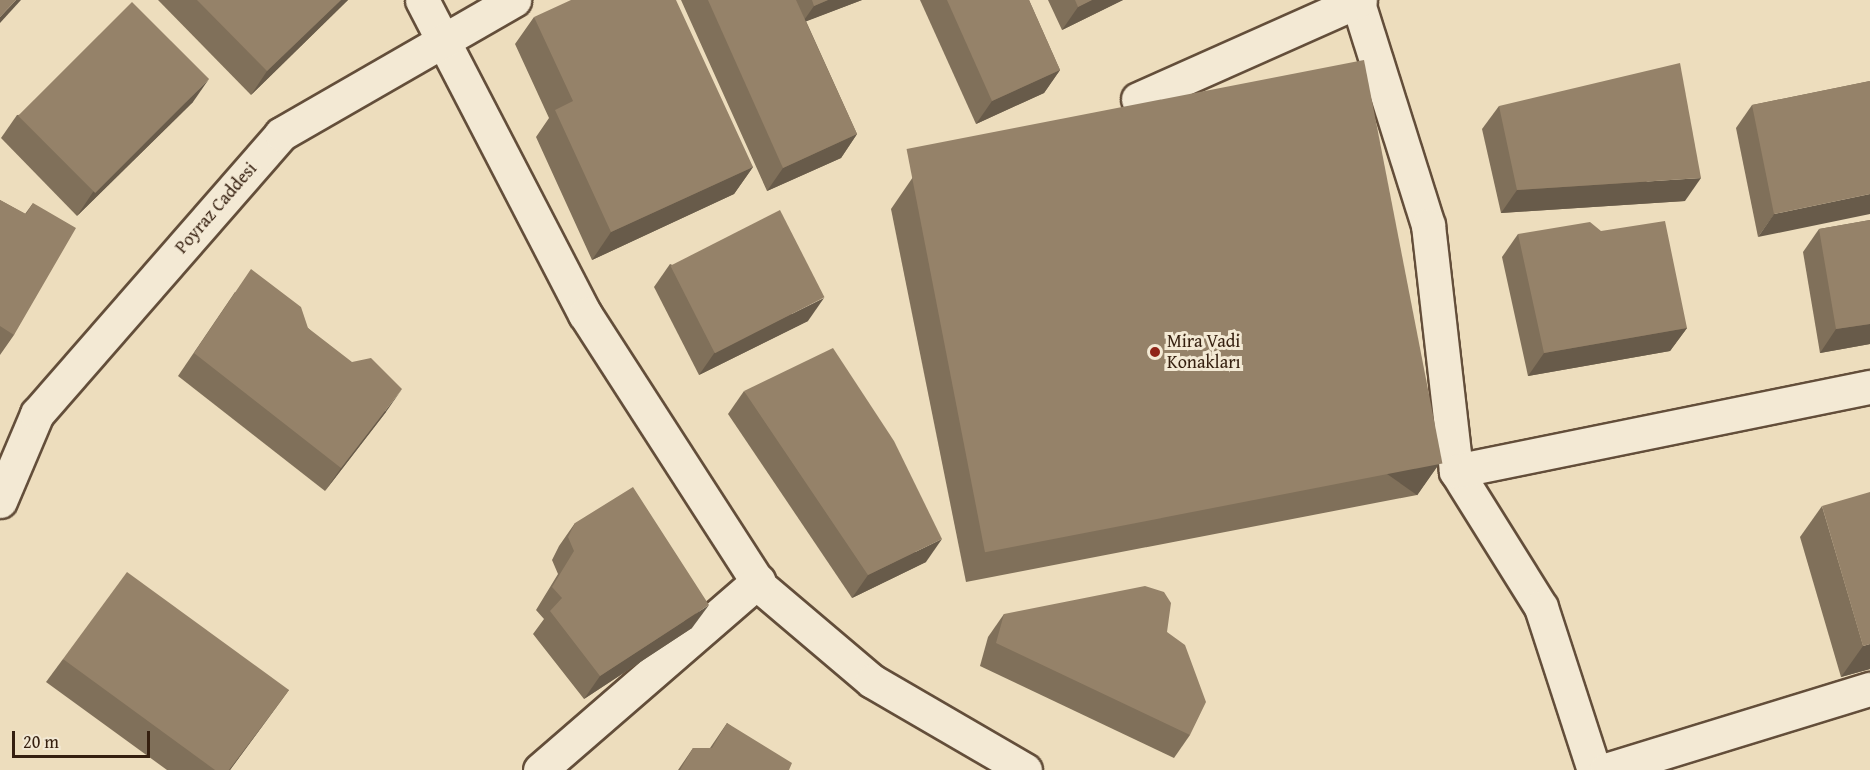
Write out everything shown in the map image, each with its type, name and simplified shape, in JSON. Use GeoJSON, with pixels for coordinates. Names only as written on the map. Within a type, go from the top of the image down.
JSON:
{"type":"FeatureCollection","features":[{"type":"Feature","properties":{"kind":"street"},"geometry":{"type":"LineString","coordinates":[[422,0],[585,314],[758,581],[872,681],[1025,770]]}},
{"type":"Feature","properties":{"kind":"street","name":"Poyraz Caddesi"},"geometry":{"type":"LineString","coordinates":[[0,501],[37,414],[281,134],[514,0]]}},
{"type":"Feature","properties":{"kind":"street"},"geometry":{"type":"LineString","coordinates":[[1138,99],[1359,2],[1428,225],[1456,471],[1541,606],[1594,770]]}},
{"type":"Feature","properties":{"kind":"street"},"geometry":{"type":"LineString","coordinates":[[1456,471],[1870,387]]}},
{"type":"Feature","properties":{"kind":"street"},"geometry":{"type":"LineString","coordinates":[[540,770],[758,581]]}},
{"type":"Feature","properties":{"kind":"street"},"geometry":{"type":"LineString","coordinates":[[1606,770],[1870,689]]}},
{"type":"Feature","properties":{"kind":"building"},"geometry":{"type":"Polygon","coordinates":[[[0,0],[16,0],[0,17],[0,0]]]}},
{"type":"Feature","properties":{"kind":"building"},"geometry":{"type":"Polygon","coordinates":[[[197,0],[341,0],[267,71],[197,0]]]}},
{"type":"Feature","properties":{"kind":"building"},"geometry":{"type":"Polygon","coordinates":[[[571,0],[676,0],[753,167],[611,232],[555,110],[573,101],[534,17],[571,0]]]}},
{"type":"Feature","properties":{"kind":"building"},"geometry":{"type":"Polygon","coordinates":[[[708,0],[796,0],[857,134],[783,168],[708,0]]]}},
{"type":"Feature","properties":{"kind":"building"},"geometry":{"type":"Polygon","coordinates":[[[812,0],[828,0],[814,6],[812,0]]]}},
{"type":"Feature","properties":{"kind":"building"},"geometry":{"type":"Polygon","coordinates":[[[947,0],[1029,0],[1060,70],[992,101],[947,0]]]}},
{"type":"Feature","properties":{"kind":"building"},"geometry":{"type":"Polygon","coordinates":[[[1075,0],[1092,0],[1078,7],[1075,0]]]}},
{"type":"Feature","properties":{"kind":"building"},"geometry":{"type":"Polygon","coordinates":[[[132,2],[209,79],[95,193],[18,116],[132,2]]]}},
{"type":"Feature","properties":{"kind":"building","name":"Mira Vadi Konakları"},"geometry":{"type":"Polygon","coordinates":[[[1364,60],[1442,463],[985,552],[907,149],[1364,60]]]}},
{"type":"Feature","properties":{"kind":"building"},"geometry":{"type":"Polygon","coordinates":[[[1680,63],[1701,178],[1517,190],[1499,106],[1680,63]]]}},
{"type":"Feature","properties":{"kind":"building"},"geometry":{"type":"Polygon","coordinates":[[[1870,81],[1870,194],[1774,214],[1752,105],[1870,81]]]}},
{"type":"Feature","properties":{"kind":"building"},"geometry":{"type":"Polygon","coordinates":[[[0,200],[26,214],[33,203],[76,228],[14,335],[0,326],[0,200]]]}},
{"type":"Feature","properties":{"kind":"building"},"geometry":{"type":"Polygon","coordinates":[[[780,210],[824,297],[715,353],[670,266],[780,210]]]}},
{"type":"Feature","properties":{"kind":"building"},"geometry":{"type":"Polygon","coordinates":[[[1870,220],[1870,324],[1836,329],[1819,229],[1870,220]]]}},
{"type":"Feature","properties":{"kind":"building"},"geometry":{"type":"Polygon","coordinates":[[[1665,221],[1687,328],[1544,353],[1518,234],[1590,222],[1601,231],[1665,221]]]}},
{"type":"Feature","properties":{"kind":"building"},"geometry":{"type":"Polygon","coordinates":[[[251,269],[301,307],[308,328],[352,362],[371,358],[402,389],[341,468],[194,353],[251,269]]]}},
{"type":"Feature","properties":{"kind":"building"},"geometry":{"type":"Polygon","coordinates":[[[833,348],[894,441],[942,539],[868,575],[744,391],[833,348]]]}},
{"type":"Feature","properties":{"kind":"building"},"geometry":{"type":"Polygon","coordinates":[[[633,487],[709,605],[600,676],[550,611],[562,598],[552,587],[574,551],[568,537],[575,523],[633,487]]]}},
{"type":"Feature","properties":{"kind":"building"},"geometry":{"type":"Polygon","coordinates":[[[1870,492],[1870,644],[1863,646],[1822,506],[1870,492]]]}},
{"type":"Feature","properties":{"kind":"building"},"geometry":{"type":"Polygon","coordinates":[[[127,572],[289,690],[229,770],[215,770],[63,659],[127,572]]]}},
{"type":"Feature","properties":{"kind":"building"},"geometry":{"type":"Polygon","coordinates":[[[1145,586],[1164,592],[1171,603],[1167,632],[1185,645],[1206,702],[1190,735],[996,643],[1004,614],[1145,586]]]}},
{"type":"Feature","properties":{"kind":"building"},"geometry":{"type":"Polygon","coordinates":[[[727,723],[792,763],[789,770],[680,770],[693,748],[712,748],[727,723]]]}},
{"type":"Feature","properties":{"kind":"place","name":"Mira Vadi Konakları"},"geometry":{"type":"Point","coordinates":[1155,352]}}]}
